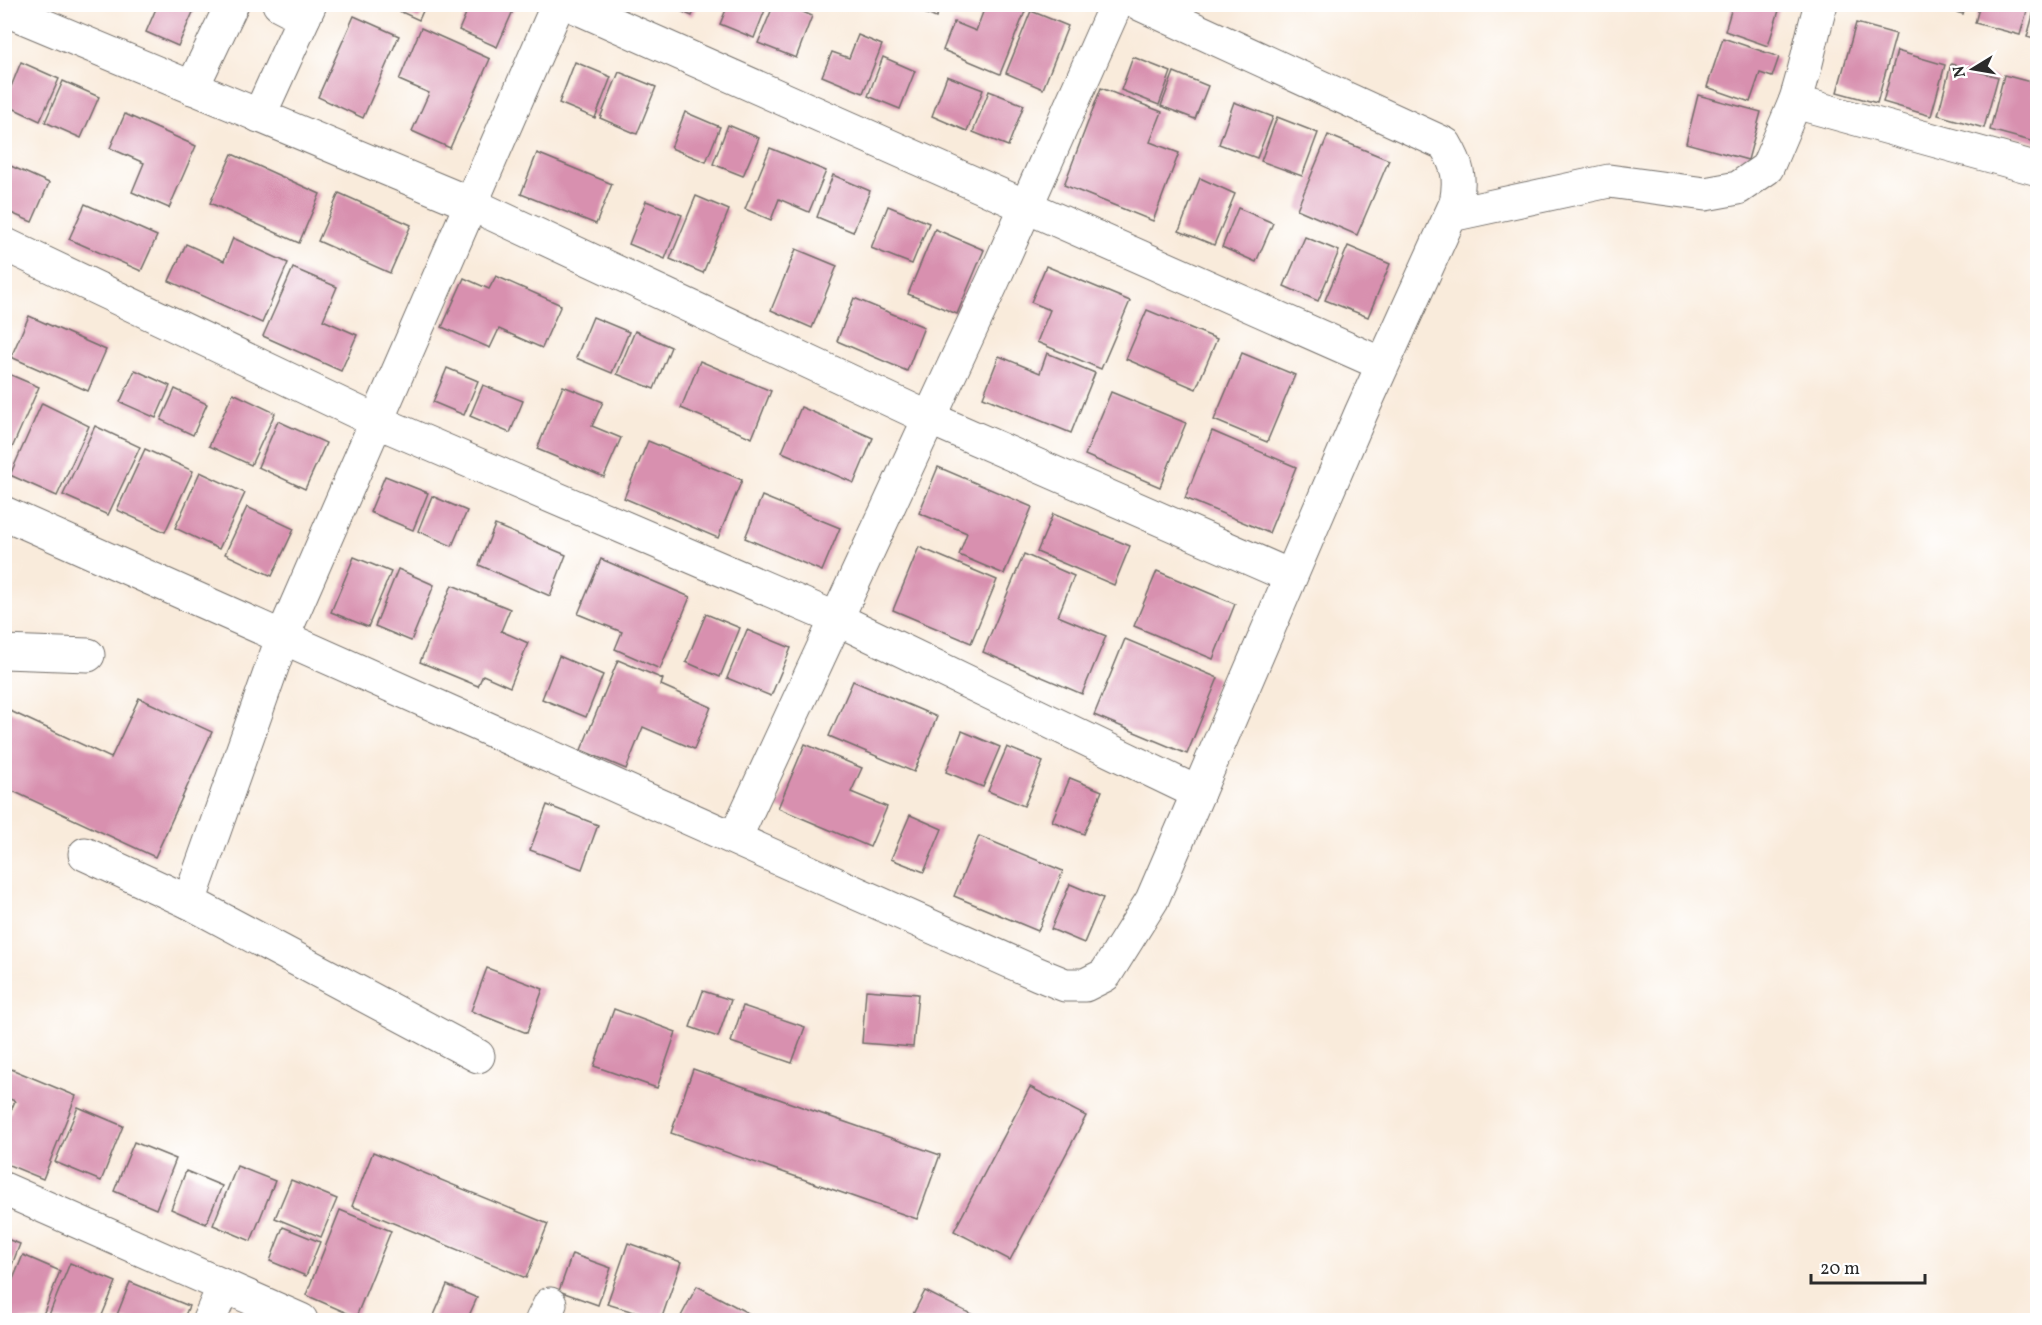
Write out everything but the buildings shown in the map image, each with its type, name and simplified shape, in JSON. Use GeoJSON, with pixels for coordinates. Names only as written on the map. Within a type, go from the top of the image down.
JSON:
{"type":"FeatureCollection","features":[{"type":"Feature","properties":{"kind":"street"},"geometry":{"type":"LineString","coordinates":[[192,88],[232,4]]}},
{"type":"Feature","properties":{"kind":"street"},"geometry":{"type":"LineString","coordinates":[[189,902],[283,636],[558,4]]}},
{"type":"Feature","properties":{"kind":"street"},"geometry":{"type":"LineString","coordinates":[[569,4],[1382,364]]}},
{"type":"Feature","properties":{"kind":"street"},"geometry":{"type":"LineString","coordinates":[[735,838],[1026,207],[1116,4]]}},
{"type":"Feature","properties":{"kind":"street"},"geometry":{"type":"LineString","coordinates":[[4,513],[1038,974],[1065,985],[1085,985],[1106,975],[1152,900],[1382,364],[1451,215],[1460,182],[1454,159],[1445,144],[1140,4]]}},
{"type":"Feature","properties":{"kind":"street"},"geometry":{"type":"LineString","coordinates":[[1451,215],[1609,182],[1706,194],[1738,188],[1767,168],[1806,71],[1811,35],[1821,4]]}},
{"type":"Feature","properties":{"kind":"street"},"geometry":{"type":"LineString","coordinates":[[4,9],[471,204],[929,418],[1290,576]]}},
{"type":"Feature","properties":{"kind":"street"},"geometry":{"type":"LineString","coordinates":[[259,116],[298,9]]}},
{"type":"Feature","properties":{"kind":"street"},"geometry":{"type":"LineString","coordinates":[[1795,102],[2037,170]]}},
{"type":"Feature","properties":{"kind":"street"},"geometry":{"type":"LineString","coordinates":[[4,244],[376,421],[837,619],[1198,793]]}},
{"type":"Feature","properties":{"kind":"street"},"geometry":{"type":"LineString","coordinates":[[4,652],[88,655]]}},
{"type":"Feature","properties":{"kind":"street"},"geometry":{"type":"LineString","coordinates":[[85,854],[189,902],[478,1056]]}},
{"type":"Feature","properties":{"kind":"street"},"geometry":{"type":"LineString","coordinates":[[4,1189],[301,1320]]}},
{"type":"Feature","properties":{"kind":"street"},"geometry":{"type":"LineString","coordinates":[[209,1320],[224,1286]]}}]}
